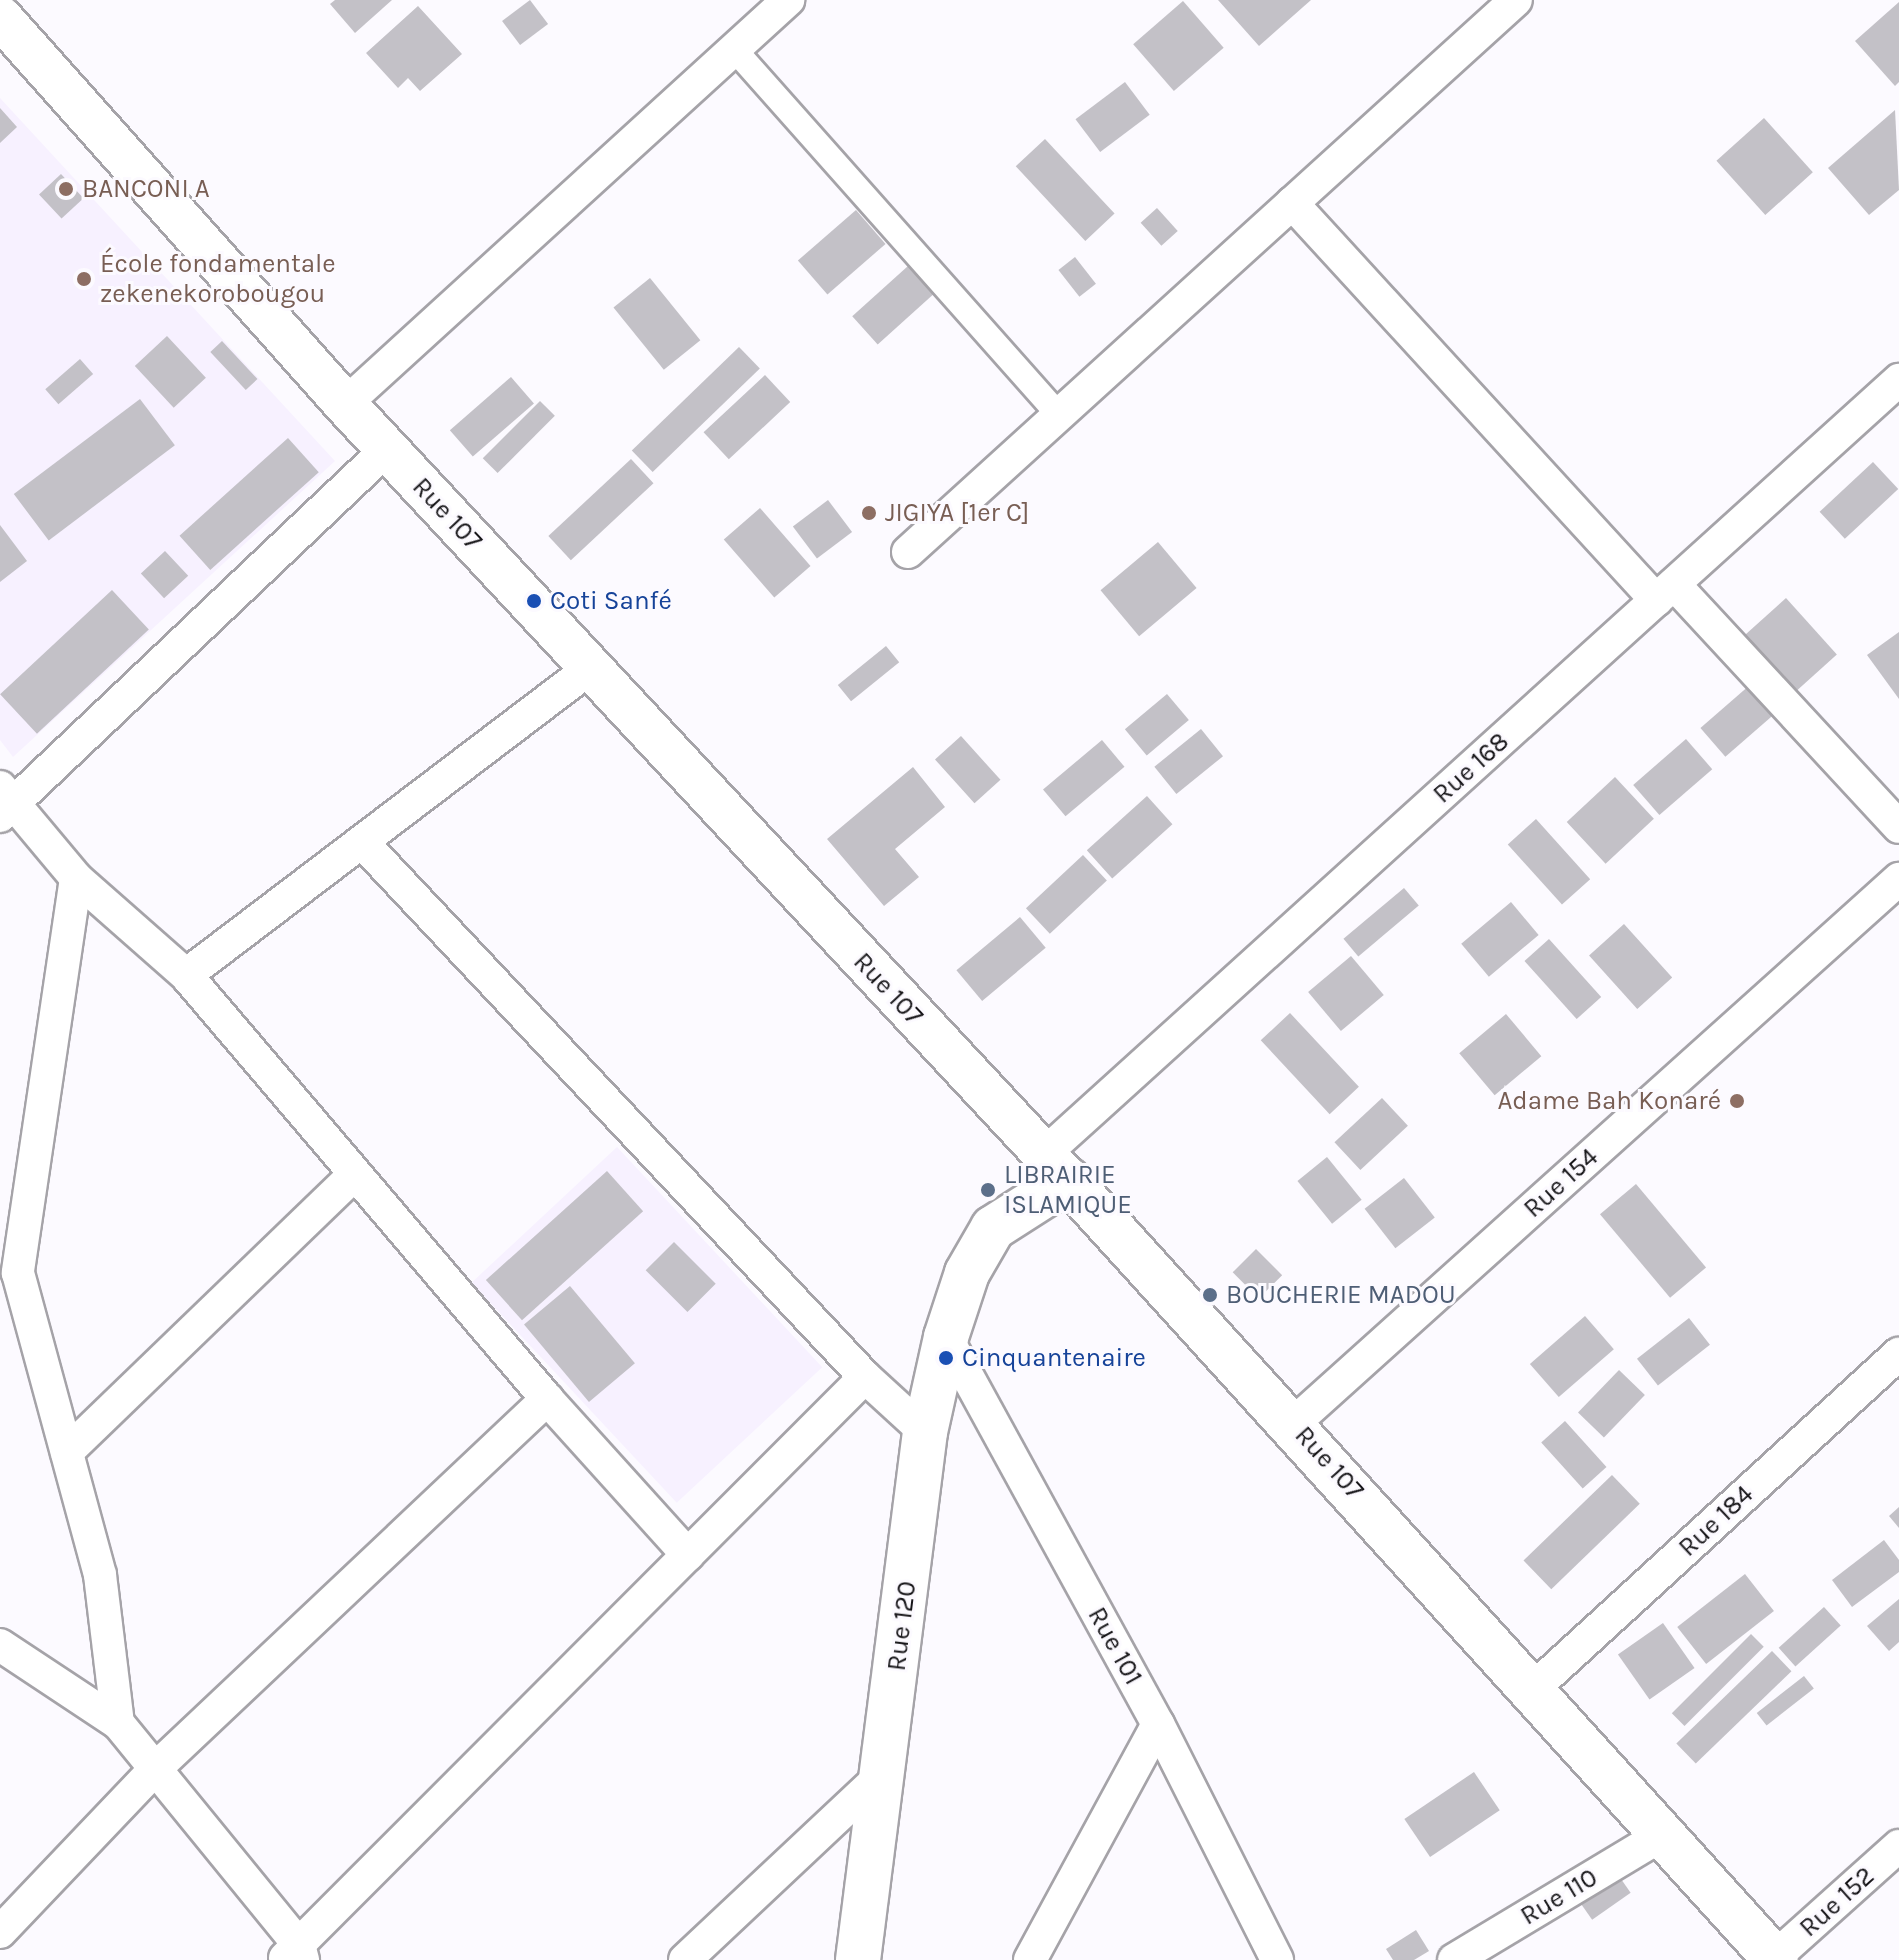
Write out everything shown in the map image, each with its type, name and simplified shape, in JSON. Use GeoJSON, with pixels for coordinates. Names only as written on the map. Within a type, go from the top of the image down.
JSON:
{"type":"FeatureCollection","features":[{"type":"Feature","properties":{"kind":"main road","name":"Rue 120"},"geometry":{"type":"LineString","coordinates":[[858,1960],[886,1771],[925,1432],[946,1337],[959,1294],[993,1228],[1056,1167]]}},
{"type":"Feature","properties":{"kind":"main road","name":"Rue 107"},"geometry":{"type":"LineString","coordinates":[[1056,1167],[1294,1423],[1775,1959]]}},
{"type":"Feature","properties":{"kind":"street"},"geometry":{"type":"LineString","coordinates":[[345,404],[788,0]]}},
{"type":"Feature","properties":{"kind":"street"},"geometry":{"type":"LineString","coordinates":[[908,552],[1516,0]]}},
{"type":"Feature","properties":{"kind":"street","name":"Rue 107"},"geometry":{"type":"LineString","coordinates":[[0,17],[345,404],[1056,1167]]}},
{"type":"Feature","properties":{"kind":"street"},"geometry":{"type":"LineString","coordinates":[[734,49],[1059,415]]}},
{"type":"Feature","properties":{"kind":"street"},"geometry":{"type":"LineString","coordinates":[[1292,203],[1665,592],[1899,827]]}},
{"type":"Feature","properties":{"kind":"street","name":"Rue 168"},"geometry":{"type":"LineString","coordinates":[[1056,1167],[1665,592],[1899,380]]}},
{"type":"Feature","properties":{"kind":"street"},"geometry":{"type":"LineString","coordinates":[[387,449],[4,802],[76,878],[186,975],[547,1399],[688,1555]]}},
{"type":"Feature","properties":{"kind":"street"},"geometry":{"type":"LineString","coordinates":[[186,975],[589,669]]}},
{"type":"Feature","properties":{"kind":"street"},"geometry":{"type":"LineString","coordinates":[[362,842],[865,1377],[925,1432]]}},
{"type":"Feature","properties":{"kind":"street"},"geometry":{"type":"LineString","coordinates":[[76,878],[18,1273],[100,1575],[118,1723]]}},
{"type":"Feature","properties":{"kind":"street","name":"Rue 154"},"geometry":{"type":"LineString","coordinates":[[1294,1423],[1899,879]]}},
{"type":"Feature","properties":{"kind":"street"},"geometry":{"type":"LineString","coordinates":[[67,1452],[355,1174]]}},
{"type":"Feature","properties":{"kind":"street","name":"Rue 101"},"geometry":{"type":"LineString","coordinates":[[946,1337],[1158,1724],[1277,1960]]}},
{"type":"Feature","properties":{"kind":"street","name":"Rue 184"},"geometry":{"type":"LineString","coordinates":[[1534,1688],[1899,1354]]}},
{"type":"Feature","properties":{"kind":"street"},"geometry":{"type":"LineString","coordinates":[[0,1645],[118,1723],[156,1768],[295,1955],[865,1377]]}},
{"type":"Feature","properties":{"kind":"street"},"geometry":{"type":"LineString","coordinates":[[0,1932],[156,1768],[547,1399]]}},
{"type":"Feature","properties":{"kind":"street"},"geometry":{"type":"LineString","coordinates":[[1030,1960],[1158,1724]]}},
{"type":"Feature","properties":{"kind":"street"},"geometry":{"type":"LineString","coordinates":[[685,1960],[886,1771]]}},
{"type":"Feature","properties":{"kind":"street","name":"Rue 110"},"geometry":{"type":"LineString","coordinates":[[1454,1960],[1664,1834]]}},
{"type":"Feature","properties":{"kind":"street","name":"Rue 152"},"geometry":{"type":"LineString","coordinates":[[1775,1959],[1899,1846]]}},
{"type":"Feature","properties":{"kind":"shaded area","name":"École fondamentale zekenekorobougou"},"geometry":{"type":"Polygon","coordinates":[[[0,98],[335,461],[13,757],[0,740],[0,98]]]}},
{"type":"Feature","properties":{"kind":"shaded area"},"geometry":{"type":"Polygon","coordinates":[[[617,1147],[822,1367],[677,1503],[471,1283],[617,1147]]]}},
{"type":"Feature","properties":{"kind":"building"},"geometry":{"type":"Polygon","coordinates":[[[335,0],[392,0],[355,33],[330,4],[335,0]]]}},
{"type":"Feature","properties":{"kind":"building"},"geometry":{"type":"Polygon","coordinates":[[[530,0],[548,24],[520,45],[502,21],[530,0]]]}},
{"type":"Feature","properties":{"kind":"building"},"geometry":{"type":"Polygon","coordinates":[[[1218,0],[1311,0],[1259,46],[1218,0]]]}},
{"type":"Feature","properties":{"kind":"building"},"geometry":{"type":"Polygon","coordinates":[[[1183,1],[1224,48],[1174,91],[1133,44],[1183,1]]]}},
{"type":"Feature","properties":{"kind":"building"},"geometry":{"type":"Polygon","coordinates":[[[1899,2],[1899,82],[1895,86],[1855,41],[1899,2]]]}},
{"type":"Feature","properties":{"kind":"building"},"geometry":{"type":"Polygon","coordinates":[[[418,6],[462,54],[420,91],[408,78],[398,88],[366,53],[418,6]]]}},
{"type":"Feature","properties":{"kind":"building"},"geometry":{"type":"Polygon","coordinates":[[[1125,82],[1150,115],[1100,152],[1075,119],[1125,82]]]}},
{"type":"Feature","properties":{"kind":"building"},"geometry":{"type":"Polygon","coordinates":[[[0,108],[17,127],[0,143],[0,108]]]}},
{"type":"Feature","properties":{"kind":"building"},"geometry":{"type":"Polygon","coordinates":[[[1895,110],[1899,190],[1869,215],[1828,168],[1895,110]]]}},
{"type":"Feature","properties":{"kind":"building"},"geometry":{"type":"Polygon","coordinates":[[[1764,118],[1813,172],[1765,215],[1716,161],[1764,118]]]}},
{"type":"Feature","properties":{"kind":"building"},"geometry":{"type":"Polygon","coordinates":[[[1045,139],[1115,214],[1085,241],[1016,166],[1045,139]]]}},
{"type":"Feature","properties":{"kind":"building"},"geometry":{"type":"Polygon","coordinates":[[[61,174],[84,198],[62,219],[39,194],[61,174]]]}},
{"type":"Feature","properties":{"kind":"building"},"geometry":{"type":"Polygon","coordinates":[[[1157,208],[1178,231],[1161,246],[1141,223],[1157,208]]]}},
{"type":"Feature","properties":{"kind":"building"},"geometry":{"type":"Polygon","coordinates":[[[856,210],[886,244],[827,294],[798,261],[856,210]]]}},
{"type":"Feature","properties":{"kind":"building"},"geometry":{"type":"Polygon","coordinates":[[[1075,257],[1096,284],[1079,297],[1058,270],[1075,257]]]}},
{"type":"Feature","properties":{"kind":"building"},"geometry":{"type":"Polygon","coordinates":[[[908,266],[933,294],[878,344],[852,316],[908,266]]]}},
{"type":"Feature","properties":{"kind":"building"},"geometry":{"type":"Polygon","coordinates":[[[650,278],[700,340],[664,370],[613,308],[650,278]]]}},
{"type":"Feature","properties":{"kind":"building"},"geometry":{"type":"Polygon","coordinates":[[[167,336],[206,378],[174,408],[135,366],[167,336]]]}},
{"type":"Feature","properties":{"kind":"building"},"geometry":{"type":"Polygon","coordinates":[[[222,341],[257,379],[246,390],[210,352],[222,341]]]}},
{"type":"Feature","properties":{"kind":"building"},"geometry":{"type":"Polygon","coordinates":[[[739,347],[760,369],[653,472],[632,451],[739,347]]]}},
{"type":"Feature","properties":{"kind":"building"},"geometry":{"type":"Polygon","coordinates":[[[80,359],[93,374],[58,404],[45,389],[80,359]]]}},
{"type":"Feature","properties":{"kind":"building"},"geometry":{"type":"Polygon","coordinates":[[[765,375],[790,402],[729,459],[704,432],[765,375]]]}},
{"type":"Feature","properties":{"kind":"building"},"geometry":{"type":"Polygon","coordinates":[[[511,377],[534,403],[473,457],[450,430],[511,377]]]}},
{"type":"Feature","properties":{"kind":"building"},"geometry":{"type":"Polygon","coordinates":[[[140,399],[175,445],[49,540],[14,494],[140,399]]]}},
{"type":"Feature","properties":{"kind":"building"},"geometry":{"type":"Polygon","coordinates":[[[540,401],[555,416],[498,473],[483,458],[540,401]]]}},
{"type":"Feature","properties":{"kind":"building"},"geometry":{"type":"Polygon","coordinates":[[[288,438],[319,472],[210,570],[180,536],[288,438]]]}},
{"type":"Feature","properties":{"kind":"building"},"geometry":{"type":"Polygon","coordinates":[[[631,459],[654,483],[571,560],[548,536],[631,459]]]}},
{"type":"Feature","properties":{"kind":"building"},"geometry":{"type":"Polygon","coordinates":[[[1873,462],[1898,489],[1845,539],[1820,512],[1873,462]]]}},
{"type":"Feature","properties":{"kind":"building"},"geometry":{"type":"Polygon","coordinates":[[[828,500],[852,532],[817,558],[793,526],[828,500]]]}},
{"type":"Feature","properties":{"kind":"building"},"geometry":{"type":"Polygon","coordinates":[[[760,508],[811,566],[774,598],[724,539],[760,508]]]}},
{"type":"Feature","properties":{"kind":"building"},"geometry":{"type":"Polygon","coordinates":[[[0,525],[27,561],[0,582],[0,525]]]}},
{"type":"Feature","properties":{"kind":"building"},"geometry":{"type":"Polygon","coordinates":[[[1158,542],[1197,588],[1139,636],[1101,590],[1158,542]]]}},
{"type":"Feature","properties":{"kind":"building"},"geometry":{"type":"Polygon","coordinates":[[[165,551],[188,576],[164,598],[141,574],[165,551]]]}},
{"type":"Feature","properties":{"kind":"building"},"geometry":{"type":"Polygon","coordinates":[[[112,590],[149,629],[37,734],[0,694],[112,590]]]}},
{"type":"Feature","properties":{"kind":"building"},"geometry":{"type":"Polygon","coordinates":[[[1786,598],[1837,654],[1791,696],[1740,639],[1786,598]]]}},
{"type":"Feature","properties":{"kind":"building"},"geometry":{"type":"Polygon","coordinates":[[[1899,632],[1899,699],[1867,655],[1899,632]]]}},
{"type":"Feature","properties":{"kind":"building"},"geometry":{"type":"Polygon","coordinates":[[[886,646],[899,662],[851,701],[838,685],[886,646]]]}},
{"type":"Feature","properties":{"kind":"building"},"geometry":{"type":"Polygon","coordinates":[[[1751,684],[1776,713],[1725,757],[1700,728],[1751,684]]]}},
{"type":"Feature","properties":{"kind":"building"},"geometry":{"type":"Polygon","coordinates":[[[1167,694],[1189,720],[1147,755],[1125,729],[1167,694]]]}},
{"type":"Feature","properties":{"kind":"building"},"geometry":{"type":"Polygon","coordinates":[[[1201,729],[1223,756],[1176,794],[1154,767],[1201,729]]]}},
{"type":"Feature","properties":{"kind":"building"},"geometry":{"type":"Polygon","coordinates":[[[961,736],[1000,780],[974,803],[935,759],[961,736]]]}},
{"type":"Feature","properties":{"kind":"building"},"geometry":{"type":"Polygon","coordinates":[[[1686,739],[1712,769],[1659,815],[1633,785],[1686,739]]]}},
{"type":"Feature","properties":{"kind":"building"},"geometry":{"type":"Polygon","coordinates":[[[1102,740],[1124,767],[1066,816],[1043,789],[1102,740]]]}},
{"type":"Feature","properties":{"kind":"building"},"geometry":{"type":"Polygon","coordinates":[[[913,767],[945,807],[895,849],[919,877],[884,906],[827,839],[913,767]]]}},
{"type":"Feature","properties":{"kind":"building"},"geometry":{"type":"Polygon","coordinates":[[[1615,777],[1654,819],[1606,864],[1567,822],[1615,777]]]}},
{"type":"Feature","properties":{"kind":"building"},"geometry":{"type":"Polygon","coordinates":[[[1147,796],[1172,824],[1112,878],[1087,850],[1147,796]]]}},
{"type":"Feature","properties":{"kind":"building"},"geometry":{"type":"Polygon","coordinates":[[[1536,819],[1590,879],[1562,905],[1508,844],[1536,819]]]}},
{"type":"Feature","properties":{"kind":"building"},"geometry":{"type":"Polygon","coordinates":[[[1083,855],[1107,881],[1050,934],[1026,908],[1083,855]]]}},
{"type":"Feature","properties":{"kind":"building"},"geometry":{"type":"Polygon","coordinates":[[[1404,888],[1419,906],[1358,956],[1343,939],[1404,888]]]}},
{"type":"Feature","properties":{"kind":"building"},"geometry":{"type":"Polygon","coordinates":[[[1511,902],[1539,935],[1489,977],[1461,944],[1511,902]]]}},
{"type":"Feature","properties":{"kind":"building"},"geometry":{"type":"Polygon","coordinates":[[[1020,917],[1046,948],[982,1001],[956,970],[1020,917]]]}},
{"type":"Feature","properties":{"kind":"building"},"geometry":{"type":"Polygon","coordinates":[[[1624,924],[1672,978],[1637,1009],[1589,955],[1624,924]]]}},
{"type":"Feature","properties":{"kind":"building"},"geometry":{"type":"Polygon","coordinates":[[[1549,939],[1601,997],[1577,1019],[1524,961],[1549,939]]]}},
{"type":"Feature","properties":{"kind":"building"},"geometry":{"type":"Polygon","coordinates":[[[1351,956],[1384,995],[1341,1031],[1308,992],[1351,956]]]}},
{"type":"Feature","properties":{"kind":"building"},"geometry":{"type":"Polygon","coordinates":[[[1290,1013],[1359,1087],[1330,1114],[1261,1040],[1290,1013]]]}},
{"type":"Feature","properties":{"kind":"building"},"geometry":{"type":"Polygon","coordinates":[[[1506,1014],[1541,1056],[1495,1095],[1459,1053],[1506,1014]]]}},
{"type":"Feature","properties":{"kind":"building"},"geometry":{"type":"Polygon","coordinates":[[[1382,1098],[1408,1126],[1360,1170],[1334,1142],[1382,1098]]]}},
{"type":"Feature","properties":{"kind":"building"},"geometry":{"type":"Polygon","coordinates":[[[1327,1157],[1362,1200],[1332,1224],[1297,1181],[1327,1157]]]}},
{"type":"Feature","properties":{"kind":"building"},"geometry":{"type":"Polygon","coordinates":[[[607,1171],[643,1211],[522,1320],[486,1280],[607,1171]]]}},
{"type":"Feature","properties":{"kind":"building"},"geometry":{"type":"Polygon","coordinates":[[[1404,1178],[1435,1217],[1395,1248],[1365,1209],[1404,1178]]]}},
{"type":"Feature","properties":{"kind":"building"},"geometry":{"type":"Polygon","coordinates":[[[1636,1184],[1706,1267],[1670,1298],[1600,1214],[1636,1184]]]}},
{"type":"Feature","properties":{"kind":"building"},"geometry":{"type":"Polygon","coordinates":[[[674,1242],[716,1284],[687,1312],[646,1270],[674,1242]]]}},
{"type":"Feature","properties":{"kind":"building"},"geometry":{"type":"Polygon","coordinates":[[[1256,1249],[1282,1275],[1259,1298],[1233,1272],[1256,1249]]]}},
{"type":"Feature","properties":{"kind":"building"},"geometry":{"type":"Polygon","coordinates":[[[570,1286],[635,1363],[589,1402],[524,1325],[570,1286]]]}},
{"type":"Feature","properties":{"kind":"building"},"geometry":{"type":"Polygon","coordinates":[[[1585,1316],[1614,1349],[1559,1397],[1530,1364],[1585,1316]]]}},
{"type":"Feature","properties":{"kind":"building"},"geometry":{"type":"Polygon","coordinates":[[[1689,1318],[1710,1345],[1658,1385],[1637,1359],[1689,1318]]]}},
{"type":"Feature","properties":{"kind":"building"},"geometry":{"type":"Polygon","coordinates":[[[1619,1370],[1645,1395],[1604,1437],[1578,1412],[1619,1370]]]}},
{"type":"Feature","properties":{"kind":"building"},"geometry":{"type":"Polygon","coordinates":[[[1565,1421],[1606,1467],[1583,1488],[1541,1442],[1565,1421]]]}},
{"type":"Feature","properties":{"kind":"building"},"geometry":{"type":"Polygon","coordinates":[[[1612,1475],[1640,1504],[1551,1589],[1524,1560],[1612,1475]]]}},
{"type":"Feature","properties":{"kind":"building"},"geometry":{"type":"Polygon","coordinates":[[[1899,1507],[1899,1528],[1889,1516],[1899,1507]]]}},
{"type":"Feature","properties":{"kind":"building"},"geometry":{"type":"Polygon","coordinates":[[[1884,1540],[1899,1560],[1899,1572],[1852,1607],[1832,1580],[1884,1540]]]}},
{"type":"Feature","properties":{"kind":"building"},"geometry":{"type":"Polygon","coordinates":[[[1745,1574],[1774,1611],[1706,1664],[1677,1627],[1745,1574]]]}},
{"type":"Feature","properties":{"kind":"building"},"geometry":{"type":"Polygon","coordinates":[[[1899,1599],[1899,1642],[1889,1651],[1867,1626],[1899,1599]]]}},
{"type":"Feature","properties":{"kind":"building"},"geometry":{"type":"Polygon","coordinates":[[[1824,1607],[1841,1626],[1795,1666],[1779,1648],[1824,1607]]]}},
{"type":"Feature","properties":{"kind":"building"},"geometry":{"type":"Polygon","coordinates":[[[1663,1623],[1695,1668],[1649,1700],[1618,1655],[1663,1623]]]}},
{"type":"Feature","properties":{"kind":"building"},"geometry":{"type":"Polygon","coordinates":[[[1751,1634],[1764,1647],[1685,1726],[1672,1713],[1751,1634]]]}},
{"type":"Feature","properties":{"kind":"building"},"geometry":{"type":"Polygon","coordinates":[[[1772,1651],[1791,1671],[1696,1764],[1676,1743],[1772,1651]]]}},
{"type":"Feature","properties":{"kind":"building"},"geometry":{"type":"Polygon","coordinates":[[[1804,1676],[1814,1689],[1767,1726],[1757,1713],[1804,1676]]]}},
{"type":"Feature","properties":{"kind":"building"},"geometry":{"type":"Polygon","coordinates":[[[1474,1772],[1500,1810],[1430,1857],[1404,1819],[1474,1772]]]}},
{"type":"Feature","properties":{"kind":"building"},"geometry":{"type":"Polygon","coordinates":[[[1614,1869],[1631,1893],[1592,1920],[1575,1896],[1614,1869]]]}},
{"type":"Feature","properties":{"kind":"building"},"geometry":{"type":"Polygon","coordinates":[[[1416,1930],[1429,1951],[1414,1960],[1393,1960],[1386,1949],[1416,1930]]]}},
{"type":"Feature","properties":{"kind":"place","name":"BANCONI A"},"geometry":{"type":"Point","coordinates":[66,189]}},
{"type":"Feature","properties":{"kind":"place","name":"École fondamentale zekenekorobougou"},"geometry":{"type":"Point","coordinates":[84,279]}},
{"type":"Feature","properties":{"kind":"place","name":"JIGIYA [1er C]"},"geometry":{"type":"Point","coordinates":[869,513]}},
{"type":"Feature","properties":{"kind":"place","name":"Coti Sanfé"},"geometry":{"type":"Point","coordinates":[534,601]}},
{"type":"Feature","properties":{"kind":"place","name":"Adame Bah Konaré"},"geometry":{"type":"Point","coordinates":[1737,1101]}},
{"type":"Feature","properties":{"kind":"place","name":"LIBRAIRIE ISLAMIQUE"},"geometry":{"type":"Point","coordinates":[988,1190]}},
{"type":"Feature","properties":{"kind":"place","name":"BOUCHERIE MADOU"},"geometry":{"type":"Point","coordinates":[1210,1295]}},
{"type":"Feature","properties":{"kind":"place","name":"Cinquantenaire"},"geometry":{"type":"Point","coordinates":[946,1358]}}]}
